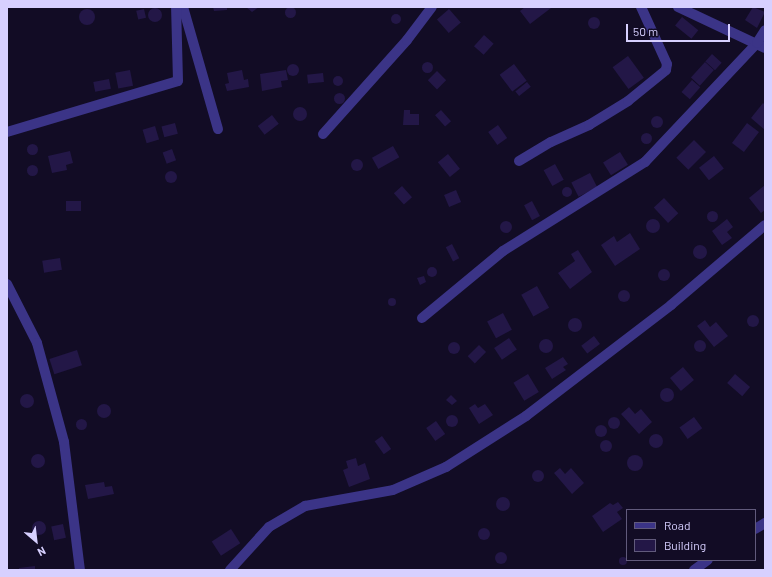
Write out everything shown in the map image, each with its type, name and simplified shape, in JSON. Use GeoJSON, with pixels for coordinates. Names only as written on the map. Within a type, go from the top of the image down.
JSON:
{"type":"FeatureCollection","features":[{"type":"Feature","properties":{"kind":"street"},"geometry":{"type":"LineString","coordinates":[[7,132],[178,81],[176,7]]}},
{"type":"Feature","properties":{"kind":"street"},"geometry":{"type":"LineString","coordinates":[[183,7],[218,129]]}},
{"type":"Feature","properties":{"kind":"street"},"geometry":{"type":"LineString","coordinates":[[323,134],[408,40],[432,7]]}},
{"type":"Feature","properties":{"kind":"street"},"geometry":{"type":"LineString","coordinates":[[519,161],[550,142],[589,125],[628,101],[666,70],[667,64],[641,7]]}},
{"type":"Feature","properties":{"kind":"street"},"geometry":{"type":"LineString","coordinates":[[678,7],[761,45]]}},
{"type":"Feature","properties":{"kind":"street"},"geometry":{"type":"LineString","coordinates":[[422,318],[503,251],[646,162],[761,45],[765,30]]}},
{"type":"Feature","properties":{"kind":"street"},"geometry":{"type":"LineString","coordinates":[[230,570],[269,527],[305,506],[393,490],[446,467],[526,416],[671,305],[765,225]]}},
{"type":"Feature","properties":{"kind":"street"},"geometry":{"type":"LineString","coordinates":[[7,284],[37,343],[64,442],[80,570]]}},
{"type":"Feature","properties":{"kind":"street"},"geometry":{"type":"LineString","coordinates":[[756,528],[765,523]]}},
{"type":"Feature","properties":{"kind":"street"},"geometry":{"type":"LineString","coordinates":[[694,570],[707,561]]}},
{"type":"Feature","properties":{"kind":"building"},"geometry":{"type":"Polygon","coordinates":[[[290,6],[294,8],[296,12],[294,16],[290,18],[286,16],[284,12],[286,8],[290,6]]]}},
{"type":"Feature","properties":{"kind":"building"},"geometry":{"type":"Polygon","coordinates":[[[213,7],[227,7],[227,10],[214,11],[213,7]]]}},
{"type":"Feature","properties":{"kind":"building"},"geometry":{"type":"Polygon","coordinates":[[[246,7],[259,7],[252,12],[246,7]]]}},
{"type":"Feature","properties":{"kind":"building"},"geometry":{"type":"Polygon","coordinates":[[[525,7],[551,8],[530,24],[520,11],[525,7]]]}},
{"type":"Feature","properties":{"kind":"building"},"geometry":{"type":"Polygon","coordinates":[[[753,7],[765,12],[757,28],[745,20],[753,7]]]}},
{"type":"Feature","properties":{"kind":"building"},"geometry":{"type":"Polygon","coordinates":[[[155,8],[160,10],[162,15],[160,20],[155,22],[150,20],[148,15],[150,10],[155,8]]]}},
{"type":"Feature","properties":{"kind":"building"},"geometry":{"type":"Polygon","coordinates":[[[87,9],[93,11],[95,17],[93,23],[87,25],[81,23],[79,17],[81,11],[87,9]]]}},
{"type":"Feature","properties":{"kind":"building"},"geometry":{"type":"Polygon","coordinates":[[[144,9],[146,18],[138,20],[136,11],[144,9]]]}},
{"type":"Feature","properties":{"kind":"building"},"geometry":{"type":"Polygon","coordinates":[[[449,9],[461,23],[449,33],[437,19],[449,9]]]}},
{"type":"Feature","properties":{"kind":"building"},"geometry":{"type":"Polygon","coordinates":[[[394,14],[398,14],[400,15],[400,23],[394,24],[391,21],[391,17],[394,14]]]}},
{"type":"Feature","properties":{"kind":"building"},"geometry":{"type":"Polygon","coordinates":[[[594,17],[598,19],[600,23],[598,27],[594,29],[590,27],[588,23],[590,19],[594,17]]]}},
{"type":"Feature","properties":{"kind":"building"},"geometry":{"type":"Polygon","coordinates":[[[682,17],[698,30],[691,39],[675,26],[682,17]]]}},
{"type":"Feature","properties":{"kind":"building"},"geometry":{"type":"Polygon","coordinates":[[[484,35],[494,44],[484,55],[474,46],[484,35]]]}},
{"type":"Feature","properties":{"kind":"building"},"geometry":{"type":"Polygon","coordinates":[[[712,54],[722,63],[715,70],[705,61],[712,54]]]}},
{"type":"Feature","properties":{"kind":"building"},"geometry":{"type":"Polygon","coordinates":[[[628,56],[644,78],[628,89],[613,67],[628,56]]]}},
{"type":"Feature","properties":{"kind":"building"},"geometry":{"type":"Polygon","coordinates":[[[425,62],[429,62],[431,63],[431,71],[425,72],[422,69],[422,65],[425,62]]]}},
{"type":"Feature","properties":{"kind":"building"},"geometry":{"type":"Polygon","coordinates":[[[705,62],[714,70],[700,86],[691,78],[705,62]]]}},
{"type":"Feature","properties":{"kind":"building"},"geometry":{"type":"Polygon","coordinates":[[[293,64],[297,66],[299,70],[297,74],[293,76],[289,74],[287,70],[289,66],[293,64]]]}},
{"type":"Feature","properties":{"kind":"building"},"geometry":{"type":"Polygon","coordinates":[[[514,64],[527,81],[512,92],[500,75],[514,64]]]}},
{"type":"Feature","properties":{"kind":"building"},"geometry":{"type":"Polygon","coordinates":[[[130,70],[133,86],[118,89],[115,73],[130,70]]]}},
{"type":"Feature","properties":{"kind":"building"},"geometry":{"type":"Polygon","coordinates":[[[242,70],[244,80],[248,79],[249,87],[227,91],[225,84],[229,83],[227,73],[242,70]]]}},
{"type":"Feature","properties":{"kind":"building"},"geometry":{"type":"Polygon","coordinates":[[[286,70],[288,80],[281,81],[282,87],[262,91],[260,74],[286,70]]]}},
{"type":"Feature","properties":{"kind":"building"},"geometry":{"type":"Polygon","coordinates":[[[437,71],[446,80],[437,89],[428,80],[437,71]]]}},
{"type":"Feature","properties":{"kind":"building"},"geometry":{"type":"Polygon","coordinates":[[[323,73],[324,82],[308,84],[307,75],[323,73]]]}},
{"type":"Feature","properties":{"kind":"building"},"geometry":{"type":"Polygon","coordinates":[[[336,76],[340,76],[342,77],[342,85],[336,86],[333,83],[333,79],[336,76]]]}},
{"type":"Feature","properties":{"kind":"building"},"geometry":{"type":"Polygon","coordinates":[[[109,79],[111,89],[95,92],[93,82],[109,79]]]}},
{"type":"Feature","properties":{"kind":"building"},"geometry":{"type":"Polygon","coordinates":[[[692,80],[700,87],[690,99],[682,92],[692,80]]]}},
{"type":"Feature","properties":{"kind":"building"},"geometry":{"type":"Polygon","coordinates":[[[527,82],[531,87],[519,96],[515,91],[527,82]]]}},
{"type":"Feature","properties":{"kind":"building"},"geometry":{"type":"Polygon","coordinates":[[[339,92],[343,94],[345,98],[343,102],[339,104],[335,102],[333,98],[335,94],[339,92]]]}},
{"type":"Feature","properties":{"kind":"building"},"geometry":{"type":"Polygon","coordinates":[[[763,103],[765,105],[765,130],[751,118],[763,103]]]}},
{"type":"Feature","properties":{"kind":"building"},"geometry":{"type":"Polygon","coordinates":[[[300,107],[305,109],[307,114],[305,119],[300,121],[295,119],[293,114],[295,109],[300,107]]]}},
{"type":"Feature","properties":{"kind":"building"},"geometry":{"type":"Polygon","coordinates":[[[404,110],[410,110],[410,114],[419,114],[419,125],[403,125],[404,110]]]}},
{"type":"Feature","properties":{"kind":"building"},"geometry":{"type":"Polygon","coordinates":[[[441,110],[451,121],[445,127],[435,115],[441,110]]]}},
{"type":"Feature","properties":{"kind":"building"},"geometry":{"type":"Polygon","coordinates":[[[272,115],[279,124],[265,135],[258,126],[272,115]]]}},
{"type":"Feature","properties":{"kind":"building"},"geometry":{"type":"Polygon","coordinates":[[[655,116],[659,116],[663,122],[659,128],[655,128],[651,124],[651,120],[655,116]]]}},
{"type":"Feature","properties":{"kind":"building"},"geometry":{"type":"Polygon","coordinates":[[[175,123],[178,134],[164,137],[161,127],[175,123]]]}},
{"type":"Feature","properties":{"kind":"building"},"geometry":{"type":"Polygon","coordinates":[[[747,123],[759,132],[744,152],[732,143],[747,123]]]}},
{"type":"Feature","properties":{"kind":"building"},"geometry":{"type":"Polygon","coordinates":[[[498,125],[507,138],[497,145],[488,132],[498,125]]]}},
{"type":"Feature","properties":{"kind":"building"},"geometry":{"type":"Polygon","coordinates":[[[155,126],[159,139],[147,143],[143,130],[155,126]]]}},
{"type":"Feature","properties":{"kind":"building"},"geometry":{"type":"Polygon","coordinates":[[[644,133],[648,133],[650,134],[650,142],[644,143],[641,140],[641,136],[644,133]]]}},
{"type":"Feature","properties":{"kind":"building"},"geometry":{"type":"Polygon","coordinates":[[[694,140],[706,152],[688,170],[676,158],[694,140]]]}},
{"type":"Feature","properties":{"kind":"building"},"geometry":{"type":"Polygon","coordinates":[[[32,143],[36,145],[38,149],[36,153],[32,155],[28,153],[26,149],[28,145],[32,143]]]}},
{"type":"Feature","properties":{"kind":"building"},"geometry":{"type":"Polygon","coordinates":[[[393,146],[399,157],[378,169],[372,158],[393,146]]]}},
{"type":"Feature","properties":{"kind":"building"},"geometry":{"type":"Polygon","coordinates":[[[172,149],[176,160],[167,164],[163,152],[172,149]]]}},
{"type":"Feature","properties":{"kind":"building"},"geometry":{"type":"Polygon","coordinates":[[[70,151],[73,163],[66,165],[67,170],[52,173],[48,156],[70,151]]]}},
{"type":"Feature","properties":{"kind":"building"},"geometry":{"type":"Polygon","coordinates":[[[620,152],[628,165],[611,175],[603,163],[620,152]]]}},
{"type":"Feature","properties":{"kind":"building"},"geometry":{"type":"Polygon","coordinates":[[[448,154],[460,169],[450,177],[438,162],[448,154]]]}},
{"type":"Feature","properties":{"kind":"building"},"geometry":{"type":"Polygon","coordinates":[[[714,156],[724,169],[709,180],[699,168],[714,156]]]}},
{"type":"Feature","properties":{"kind":"building"},"geometry":{"type":"Polygon","coordinates":[[[357,159],[361,161],[363,165],[361,169],[357,171],[353,169],[351,165],[353,161],[357,159]]]}},
{"type":"Feature","properties":{"kind":"building"},"geometry":{"type":"Polygon","coordinates":[[[555,164],[564,180],[552,186],[544,170],[555,164]]]}},
{"type":"Feature","properties":{"kind":"building"},"geometry":{"type":"Polygon","coordinates":[[[30,165],[34,165],[36,166],[36,174],[30,175],[27,172],[27,168],[30,165]]]}},
{"type":"Feature","properties":{"kind":"building"},"geometry":{"type":"Polygon","coordinates":[[[169,171],[173,171],[177,177],[173,183],[169,183],[165,179],[165,175],[169,171]]]}},
{"type":"Feature","properties":{"kind":"building"},"geometry":{"type":"Polygon","coordinates":[[[590,173],[597,187],[579,197],[571,183],[590,173]]]}},
{"type":"Feature","properties":{"kind":"building"},"geometry":{"type":"Polygon","coordinates":[[[765,185],[765,210],[761,213],[749,198],[765,185]]]}},
{"type":"Feature","properties":{"kind":"building"},"geometry":{"type":"Polygon","coordinates":[[[402,186],[412,197],[404,205],[394,193],[402,186]]]}},
{"type":"Feature","properties":{"kind":"building"},"geometry":{"type":"Polygon","coordinates":[[[565,187],[569,187],[571,188],[571,196],[565,197],[562,194],[562,190],[565,187]]]}},
{"type":"Feature","properties":{"kind":"building"},"geometry":{"type":"Polygon","coordinates":[[[456,190],[461,202],[449,207],[444,195],[456,190]]]}},
{"type":"Feature","properties":{"kind":"building"},"geometry":{"type":"Polygon","coordinates":[[[664,198],[678,213],[668,223],[654,208],[664,198]]]}},
{"type":"Feature","properties":{"kind":"building"},"geometry":{"type":"Polygon","coordinates":[[[66,201],[81,201],[81,211],[66,211],[66,201]]]}},
{"type":"Feature","properties":{"kind":"building"},"geometry":{"type":"Polygon","coordinates":[[[532,201],[540,216],[532,220],[524,205],[532,201]]]}},
{"type":"Feature","properties":{"kind":"building"},"geometry":{"type":"Polygon","coordinates":[[[712,210],[716,212],[718,216],[716,220],[712,222],[708,220],[706,216],[708,212],[712,210]]]}},
{"type":"Feature","properties":{"kind":"building"},"geometry":{"type":"Polygon","coordinates":[[[653,219],[658,221],[660,226],[658,231],[653,233],[648,231],[646,226],[648,221],[653,219]]]}},
{"type":"Feature","properties":{"kind":"building"},"geometry":{"type":"Polygon","coordinates":[[[727,219],[733,227],[727,232],[732,238],[722,245],[712,231],[727,219]]]}},
{"type":"Feature","properties":{"kind":"building"},"geometry":{"type":"Polygon","coordinates":[[[508,221],[511,222],[511,232],[504,233],[501,232],[500,225],[501,222],[508,221]]]}},
{"type":"Feature","properties":{"kind":"building"},"geometry":{"type":"Polygon","coordinates":[[[630,233],[640,249],[615,266],[601,245],[614,236],[617,242],[630,233]]]}},
{"type":"Feature","properties":{"kind":"building"},"geometry":{"type":"Polygon","coordinates":[[[452,244],[459,258],[453,261],[446,247],[452,244]]]}},
{"type":"Feature","properties":{"kind":"building"},"geometry":{"type":"Polygon","coordinates":[[[700,245],[705,247],[707,252],[705,257],[700,259],[695,257],[693,252],[695,247],[700,245]]]}},
{"type":"Feature","properties":{"kind":"building"},"geometry":{"type":"Polygon","coordinates":[[[578,250],[592,272],[570,289],[558,273],[575,261],[571,254],[578,250]]]}},
{"type":"Feature","properties":{"kind":"building"},"geometry":{"type":"Polygon","coordinates":[[[60,258],[62,270],[44,273],[42,261],[60,258]]]}},
{"type":"Feature","properties":{"kind":"building"},"geometry":{"type":"Polygon","coordinates":[[[430,267],[434,267],[436,268],[436,276],[430,277],[427,274],[427,270],[430,267]]]}},
{"type":"Feature","properties":{"kind":"building"},"geometry":{"type":"Polygon","coordinates":[[[662,269],[666,269],[670,275],[666,281],[662,281],[658,277],[658,273],[662,269]]]}},
{"type":"Feature","properties":{"kind":"building"},"geometry":{"type":"Polygon","coordinates":[[[424,276],[426,282],[420,285],[417,278],[424,276]]]}},
{"type":"Feature","properties":{"kind":"building"},"geometry":{"type":"Polygon","coordinates":[[[537,286],[549,308],[533,317],[521,295],[537,286]]]}},
{"type":"Feature","properties":{"kind":"building"},"geometry":{"type":"Polygon","coordinates":[[[626,290],[629,291],[629,301],[622,302],[619,301],[618,294],[619,291],[626,290]]]}},
{"type":"Feature","properties":{"kind":"building"},"geometry":{"type":"Polygon","coordinates":[[[390,298],[394,298],[396,302],[394,306],[390,306],[388,304],[388,300],[390,298]]]}},
{"type":"Feature","properties":{"kind":"building"},"geometry":{"type":"Polygon","coordinates":[[[503,313],[512,330],[496,338],[487,321],[503,313]]]}},
{"type":"Feature","properties":{"kind":"building"},"geometry":{"type":"Polygon","coordinates":[[[751,315],[755,315],[759,321],[755,327],[751,327],[747,323],[747,319],[751,315]]]}},
{"type":"Feature","properties":{"kind":"building"},"geometry":{"type":"Polygon","coordinates":[[[575,318],[580,320],[582,325],[580,330],[575,332],[570,330],[568,325],[570,320],[575,318]]]}},
{"type":"Feature","properties":{"kind":"building"},"geometry":{"type":"Polygon","coordinates":[[[705,320],[710,327],[716,322],[728,336],[714,347],[697,326],[705,320]]]}},
{"type":"Feature","properties":{"kind":"building"},"geometry":{"type":"Polygon","coordinates":[[[594,336],[600,344],[587,354],[581,346],[594,336]]]}},
{"type":"Feature","properties":{"kind":"building"},"geometry":{"type":"Polygon","coordinates":[[[509,338],[517,350],[502,360],[494,348],[509,338]]]}},
{"type":"Feature","properties":{"kind":"building"},"geometry":{"type":"Polygon","coordinates":[[[543,339],[549,339],[553,343],[553,349],[549,353],[543,353],[539,349],[539,343],[543,339]]]}},
{"type":"Feature","properties":{"kind":"building"},"geometry":{"type":"Polygon","coordinates":[[[698,340],[702,340],[706,346],[702,352],[698,352],[694,348],[694,344],[698,340]]]}},
{"type":"Feature","properties":{"kind":"building"},"geometry":{"type":"Polygon","coordinates":[[[456,342],[459,343],[459,353],[452,354],[449,353],[448,346],[449,343],[456,342]]]}},
{"type":"Feature","properties":{"kind":"building"},"geometry":{"type":"Polygon","coordinates":[[[479,345],[486,352],[475,363],[468,356],[479,345]]]}},
{"type":"Feature","properties":{"kind":"building"},"geometry":{"type":"Polygon","coordinates":[[[77,350],[82,365],[54,374],[49,359],[77,350]]]}},
{"type":"Feature","properties":{"kind":"building"},"geometry":{"type":"Polygon","coordinates":[[[563,357],[568,364],[563,367],[566,370],[552,379],[545,368],[563,357]]]}},
{"type":"Feature","properties":{"kind":"building"},"geometry":{"type":"Polygon","coordinates":[[[683,367],[694,380],[681,391],[670,378],[683,367]]]}},
{"type":"Feature","properties":{"kind":"building"},"geometry":{"type":"Polygon","coordinates":[[[528,374],[539,392],[524,401],[513,383],[528,374]]]}},
{"type":"Feature","properties":{"kind":"building"},"geometry":{"type":"Polygon","coordinates":[[[735,374],[750,387],[742,396],[727,383],[735,374]]]}},
{"type":"Feature","properties":{"kind":"building"},"geometry":{"type":"Polygon","coordinates":[[[664,388],[670,388],[674,392],[674,398],[670,402],[664,402],[660,398],[660,392],[664,388]]]}},
{"type":"Feature","properties":{"kind":"building"},"geometry":{"type":"Polygon","coordinates":[[[27,394],[32,396],[34,401],[32,406],[27,408],[22,406],[20,401],[22,396],[27,394]]]}},
{"type":"Feature","properties":{"kind":"building"},"geometry":{"type":"Polygon","coordinates":[[[451,395],[457,401],[452,405],[446,400],[451,395]]]}},
{"type":"Feature","properties":{"kind":"building"},"geometry":{"type":"Polygon","coordinates":[[[104,404],[109,406],[111,411],[109,416],[104,418],[99,416],[97,411],[99,406],[104,404]]]}},
{"type":"Feature","properties":{"kind":"building"},"geometry":{"type":"Polygon","coordinates":[[[475,404],[478,408],[485,404],[493,415],[479,424],[469,408],[475,404]]]}},
{"type":"Feature","properties":{"kind":"building"},"geometry":{"type":"Polygon","coordinates":[[[629,407],[635,414],[641,409],[652,422],[639,434],[621,414],[629,407]]]}},
{"type":"Feature","properties":{"kind":"building"},"geometry":{"type":"Polygon","coordinates":[[[450,415],[454,415],[458,421],[454,427],[450,427],[446,423],[446,419],[450,415]]]}},
{"type":"Feature","properties":{"kind":"building"},"geometry":{"type":"Polygon","coordinates":[[[612,417],[616,417],[620,423],[616,429],[612,429],[608,425],[608,421],[612,417]]]}},
{"type":"Feature","properties":{"kind":"building"},"geometry":{"type":"Polygon","coordinates":[[[694,417],[702,428],[688,439],[679,428],[694,417]]]}},
{"type":"Feature","properties":{"kind":"building"},"geometry":{"type":"Polygon","coordinates":[[[81,418],[85,420],[87,424],[85,428],[81,430],[77,428],[75,424],[77,420],[81,418]]]}},
{"type":"Feature","properties":{"kind":"building"},"geometry":{"type":"Polygon","coordinates":[[[436,421],[445,434],[435,441],[426,428],[436,421]]]}},
{"type":"Feature","properties":{"kind":"building"},"geometry":{"type":"Polygon","coordinates":[[[601,425],[605,427],[607,431],[605,435],[601,437],[597,435],[595,431],[597,427],[601,425]]]}},
{"type":"Feature","properties":{"kind":"building"},"geometry":{"type":"Polygon","coordinates":[[[656,434],[661,436],[663,441],[661,446],[656,448],[651,446],[649,441],[651,436],[656,434]]]}},
{"type":"Feature","properties":{"kind":"building"},"geometry":{"type":"Polygon","coordinates":[[[382,436],[391,449],[384,454],[375,441],[382,436]]]}},
{"type":"Feature","properties":{"kind":"building"},"geometry":{"type":"Polygon","coordinates":[[[604,440],[608,440],[612,446],[608,452],[604,452],[600,448],[600,444],[604,440]]]}},
{"type":"Feature","properties":{"kind":"building"},"geometry":{"type":"Polygon","coordinates":[[[38,454],[43,456],[45,461],[43,466],[38,468],[33,466],[31,461],[33,456],[38,454]]]}},
{"type":"Feature","properties":{"kind":"building"},"geometry":{"type":"Polygon","coordinates":[[[635,455],[642,460],[643,463],[638,470],[635,471],[628,466],[627,463],[632,456],[635,455]]]}},
{"type":"Feature","properties":{"kind":"building"},"geometry":{"type":"Polygon","coordinates":[[[356,458],[358,466],[365,463],[370,479],[349,487],[343,470],[348,468],[346,461],[356,458]]]}},
{"type":"Feature","properties":{"kind":"building"},"geometry":{"type":"Polygon","coordinates":[[[560,468],[565,474],[571,468],[584,483],[572,494],[554,473],[560,468]]]}},
{"type":"Feature","properties":{"kind":"building"},"geometry":{"type":"Polygon","coordinates":[[[536,470],[540,470],[544,476],[540,482],[536,482],[532,478],[532,474],[536,470]]]}},
{"type":"Feature","properties":{"kind":"building"},"geometry":{"type":"Polygon","coordinates":[[[104,482],[105,487],[112,486],[114,494],[88,499],[85,485],[104,482]]]}},
{"type":"Feature","properties":{"kind":"building"},"geometry":{"type":"Polygon","coordinates":[[[503,497],[508,499],[510,504],[508,509],[503,511],[498,509],[496,504],[498,499],[503,497]]]}},
{"type":"Feature","properties":{"kind":"building"},"geometry":{"type":"Polygon","coordinates":[[[618,502],[623,508],[617,512],[622,519],[603,532],[592,516],[610,503],[613,505],[618,502]]]}},
{"type":"Feature","properties":{"kind":"building"},"geometry":{"type":"Polygon","coordinates":[[[39,521],[44,523],[46,528],[44,533],[39,535],[34,533],[32,528],[34,523],[39,521]]]}},
{"type":"Feature","properties":{"kind":"building"},"geometry":{"type":"Polygon","coordinates":[[[63,524],[66,538],[54,540],[51,526],[63,524]]]}},
{"type":"Feature","properties":{"kind":"building"},"geometry":{"type":"Polygon","coordinates":[[[482,528],[486,528],[490,534],[486,540],[482,540],[478,536],[478,532],[482,528]]]}},
{"type":"Feature","properties":{"kind":"building"},"geometry":{"type":"Polygon","coordinates":[[[231,529],[240,543],[221,556],[212,542],[231,529]]]}},
{"type":"Feature","properties":{"kind":"building"},"geometry":{"type":"Polygon","coordinates":[[[499,552],[503,552],[507,558],[503,564],[499,564],[495,560],[495,556],[499,552]]]}},
{"type":"Feature","properties":{"kind":"building"},"geometry":{"type":"Polygon","coordinates":[[[621,557],[625,557],[627,563],[625,565],[621,565],[619,563],[619,559],[621,557]]]}},
{"type":"Feature","properties":{"kind":"building"},"geometry":{"type":"Polygon","coordinates":[[[35,566],[35,570],[19,570],[19,568],[35,566]]]}}]}
